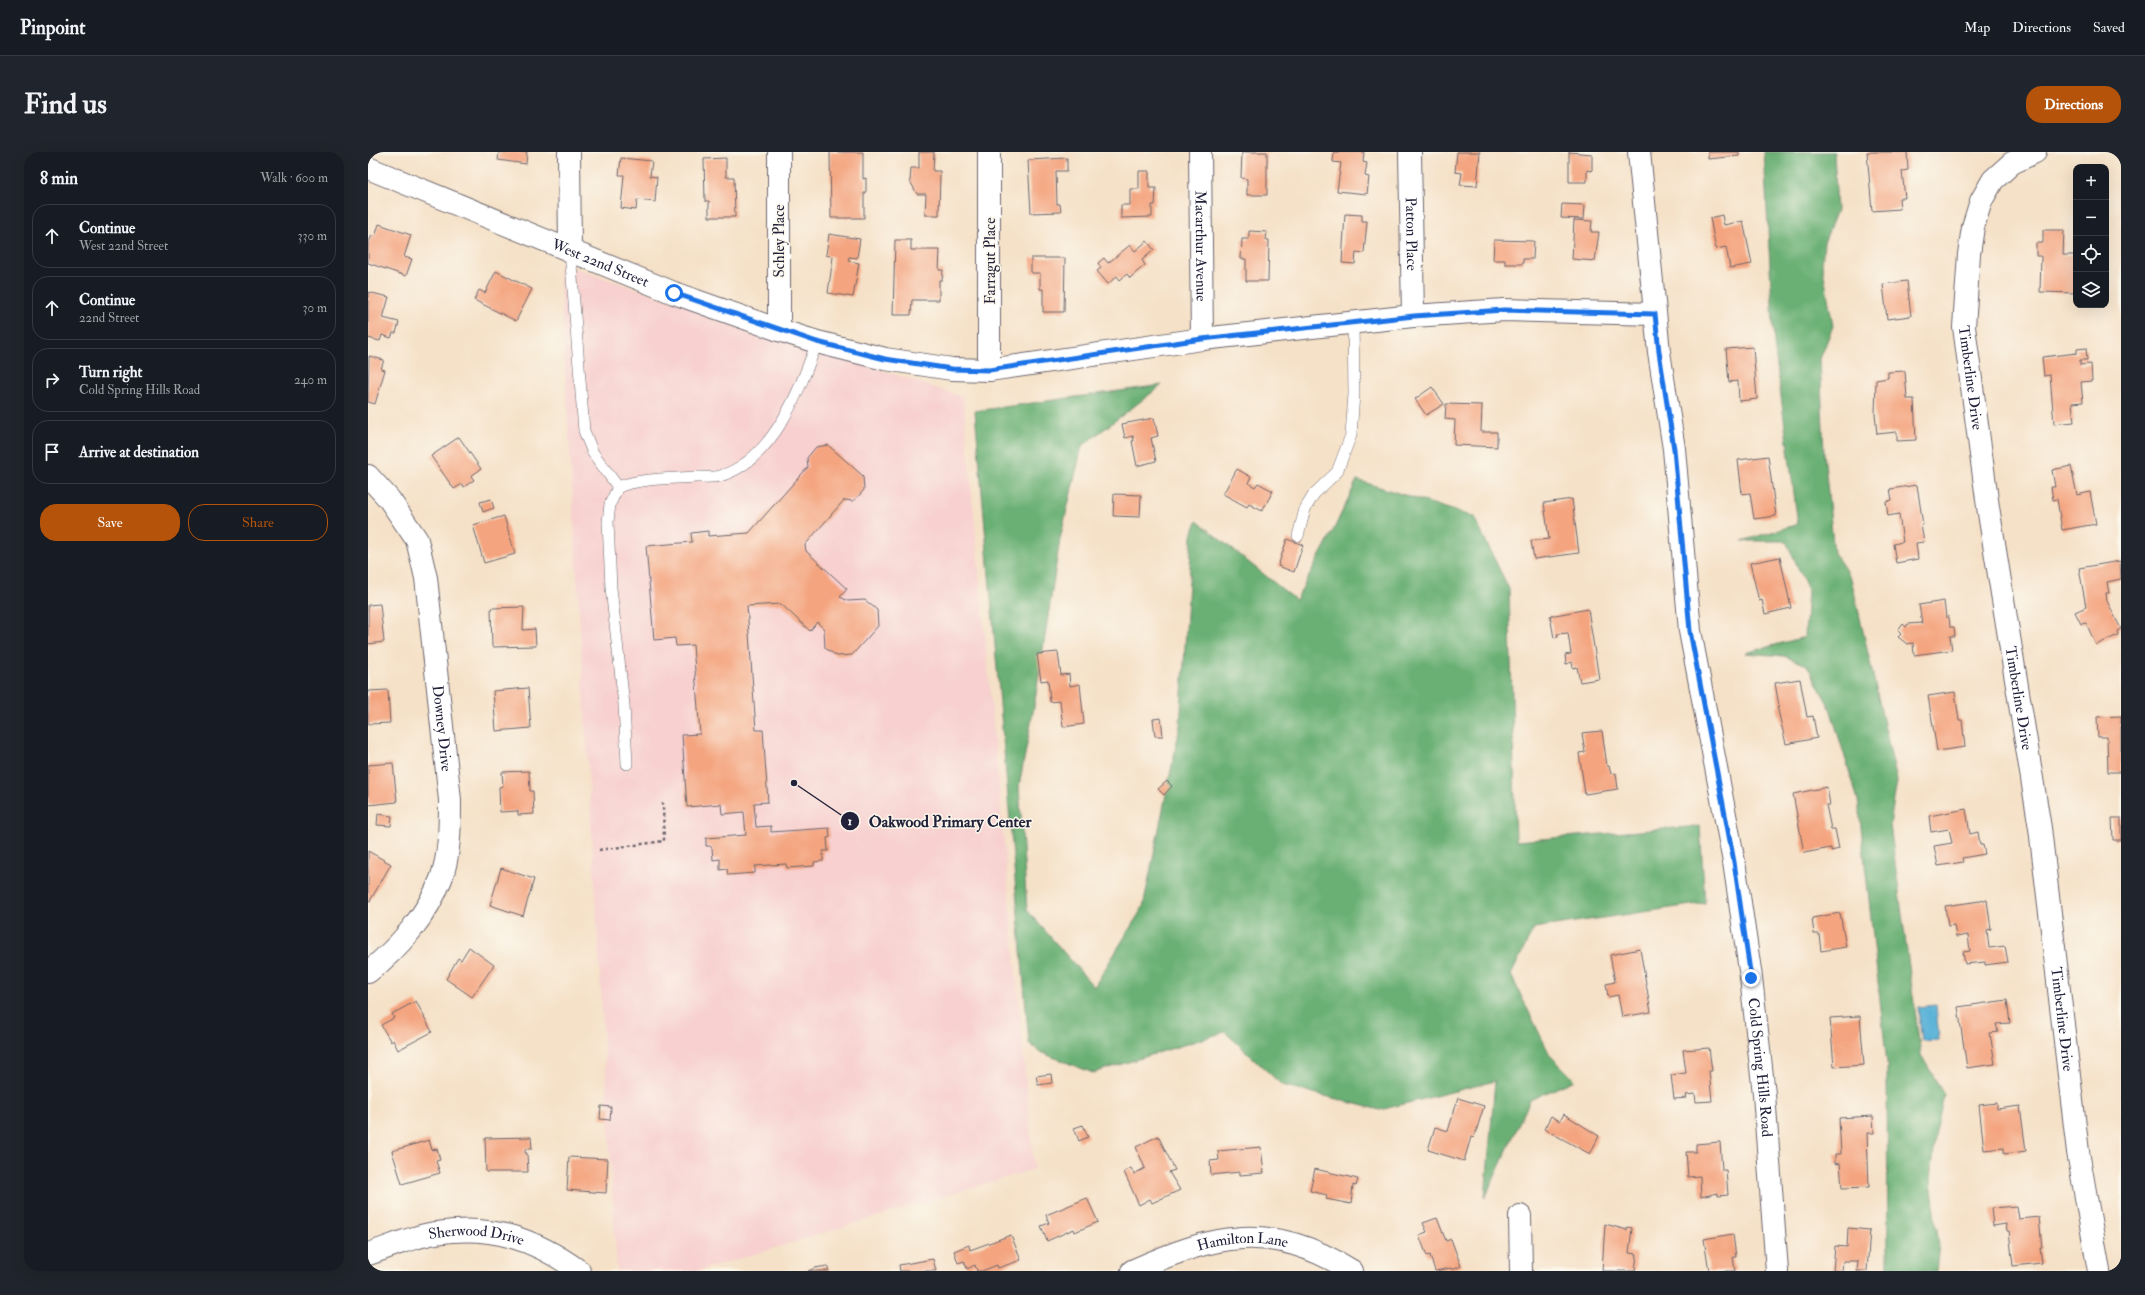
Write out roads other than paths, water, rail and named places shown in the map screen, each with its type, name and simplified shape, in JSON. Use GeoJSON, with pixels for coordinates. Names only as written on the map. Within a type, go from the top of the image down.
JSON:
{"type":"FeatureCollection","features":[{"type":"Feature","properties":{"kind":"street"},"geometry":{"type":"LineString","coordinates":[[569,152],[570,251]]}},
{"type":"Feature","properties":{"kind":"street","name":"Schley Place"},"geometry":{"type":"LineString","coordinates":[[778,152],[779,330]]}},
{"type":"Feature","properties":{"kind":"street","name":"Farragut Place"},"geometry":{"type":"LineString","coordinates":[[989,370],[990,152]]}},
{"type":"Feature","properties":{"kind":"street","name":"Macarthur Avenue"},"geometry":{"type":"LineString","coordinates":[[1200,152],[1202,339]]}},
{"type":"Feature","properties":{"kind":"street","name":"Patton Place"},"geometry":{"type":"LineString","coordinates":[[1410,152],[1414,316]]}},
{"type":"Feature","properties":{"kind":"street","name":"Cold Spring Hills Road"},"geometry":{"type":"LineString","coordinates":[[1639,152],[1659,352],[1674,449],[1690,631],[1734,862],[1751,978],[1764,1094],[1777,1271]]}},
{"type":"Feature","properties":{"kind":"street","name":"Timberline Drive"},"geometry":{"type":"LineString","coordinates":[[2035,152],[2012,163],[1993,180],[1981,201],[1973,227],[1969,254],[1964,327],[1986,492],[2040,828],[2078,1152],[2099,1271]]}},
{"type":"Feature","properties":{"kind":"street","name":"West 22nd Street"},"geometry":{"type":"LineString","coordinates":[[368,168],[674,293],[779,330],[817,342],[885,359],[952,369],[989,370],[1202,339],[1414,316],[1504,310],[1655,314]]}},
{"type":"Feature","properties":{"kind":"street","name":"Downey Drive"},"geometry":{"type":"LineString","coordinates":[[368,476],[389,499],[417,540],[426,586],[450,800],[450,833],[441,878],[418,921],[394,950],[368,972]]}},
{"type":"Feature","properties":{"kind":"street"},"geometry":{"type":"LineString","coordinates":[[1520,1216],[1521,1271]]}},
{"type":"Feature","properties":{"kind":"street","name":"Sherwood Drive"},"geometry":{"type":"LineString","coordinates":[[368,1254],[434,1233],[464,1229],[516,1236],[558,1255],[579,1271]]}},
{"type":"Feature","properties":{"kind":"street","name":"Hamilton Lane"},"geometry":{"type":"LineString","coordinates":[[1132,1271],[1192,1246],[1215,1240],[1258,1238],[1288,1242],[1320,1253],[1352,1271]]}},
{"type":"Feature","properties":{"kind":"lane"},"geometry":{"type":"LineString","coordinates":[[570,251],[584,430],[593,453],[618,487]]}},
{"type":"Feature","properties":{"kind":"lane"},"geometry":{"type":"LineString","coordinates":[[1298,536],[1305,509],[1314,494],[1337,472],[1351,435],[1354,394],[1353,322]]}},
{"type":"Feature","properties":{"kind":"lane"},"geometry":{"type":"LineString","coordinates":[[627,764],[624,705],[611,588],[608,522],[610,504],[618,487],[634,481],[720,476],[745,463],[764,445],[782,422],[804,380],[817,342]]}},
{"type":"Feature","properties":{"kind":"water"},"geometry":{"type":"Polygon","coordinates":[[[1936,1005],[1939,1040],[1922,1041],[1918,1007],[1936,1005]]]}},
{"type":"Feature","properties":{"kind":"place","name":"Oakwood Primary Center"},"geometry":{"type":"Point","coordinates":[794,783]}}]}
